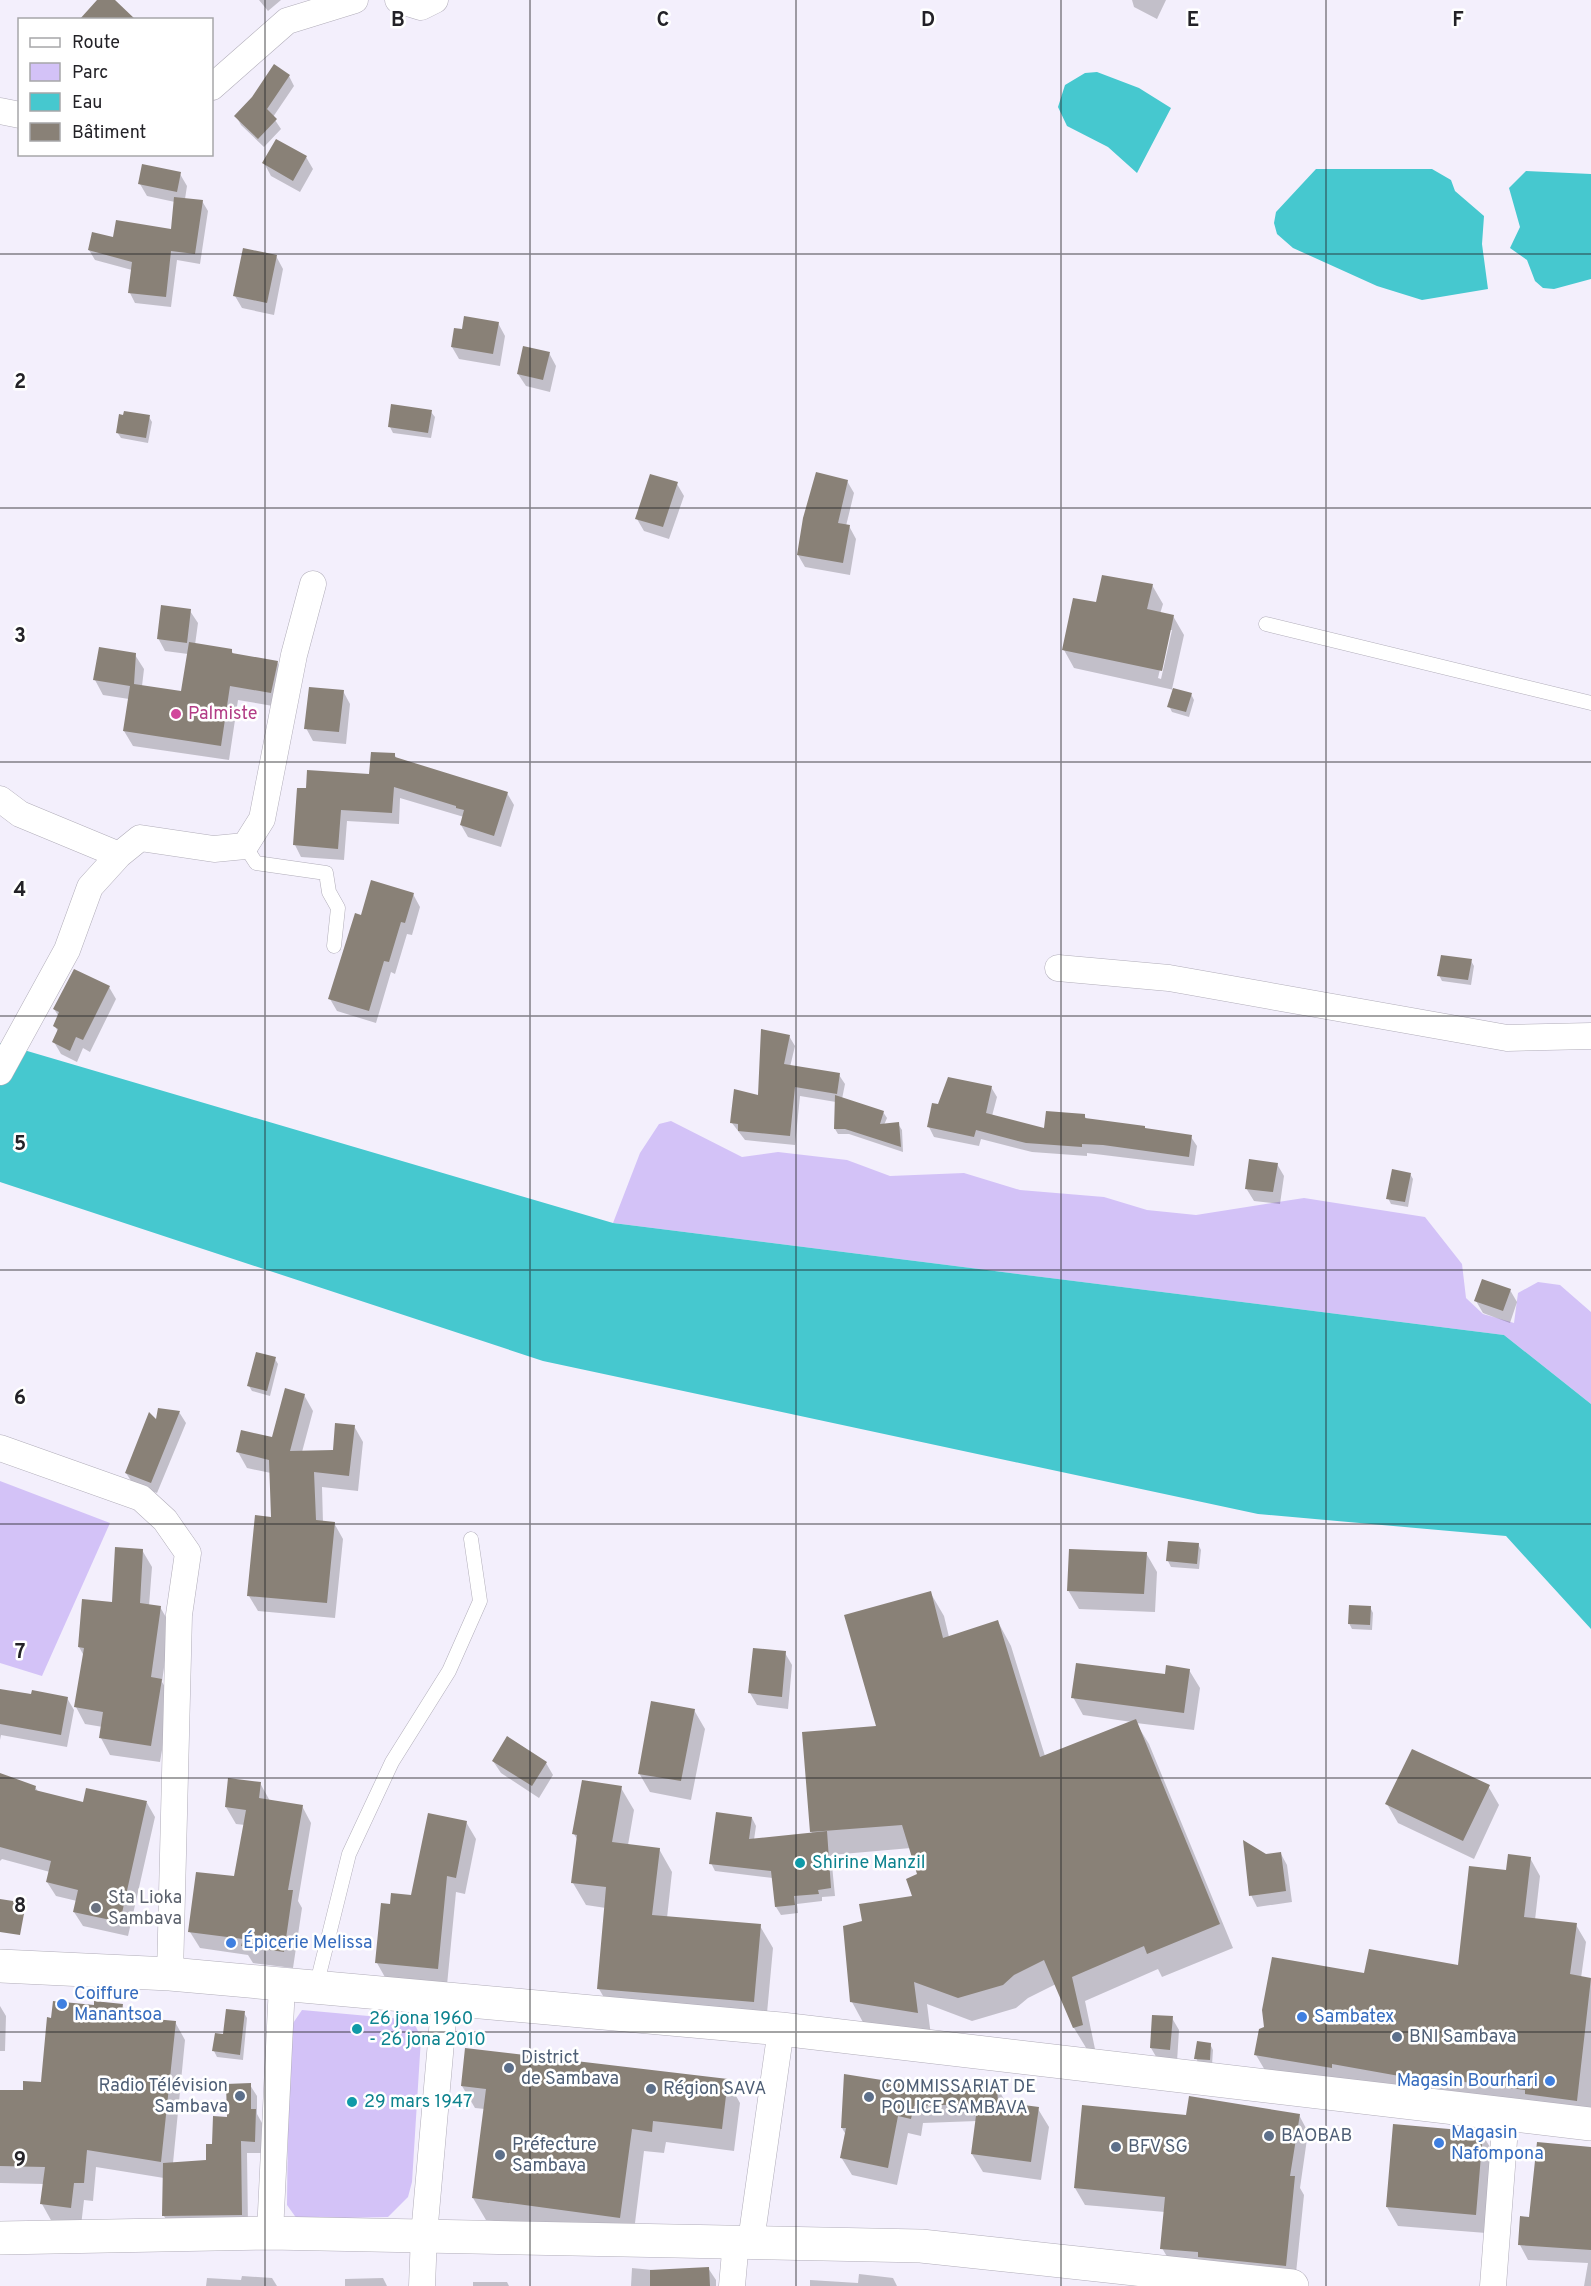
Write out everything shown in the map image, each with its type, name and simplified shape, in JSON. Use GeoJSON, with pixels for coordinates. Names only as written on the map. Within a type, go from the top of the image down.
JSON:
{"type":"FeatureCollection","features":[{"type":"Feature","properties":{"kind":"main road"},"geometry":{"type":"LineString","coordinates":[[0,1966],[170,1974],[781,2029],[1591,2124]]}},
{"type":"Feature","properties":{"kind":"main road"},"geometry":{"type":"LineString","coordinates":[[0,2238],[270,2233],[921,2246],[1292,2286]]}},
{"type":"Feature","properties":{"kind":"street"},"geometry":{"type":"LineString","coordinates":[[213,86],[287,21],[355,0]]}},
{"type":"Feature","properties":{"kind":"street"},"geometry":{"type":"LineString","coordinates":[[398,0],[421,7],[435,0]]}},
{"type":"Feature","properties":{"kind":"street"},"geometry":{"type":"LineString","coordinates":[[0,111],[18,115]]}},
{"type":"Feature","properties":{"kind":"street"},"geometry":{"type":"LineString","coordinates":[[0,1072],[18,1043],[67,950],[90,887],[119,855],[141,838],[214,849],[245,846],[262,819],[294,655],[312,584]]}},
{"type":"Feature","properties":{"kind":"street"},"geometry":{"type":"LineString","coordinates":[[0,799],[20,814],[119,855]]}},
{"type":"Feature","properties":{"kind":"street"},"geometry":{"type":"LineString","coordinates":[[1058,968],[1169,978],[1507,1038],[1591,1036]]}},
{"type":"Feature","properties":{"kind":"street"},"geometry":{"type":"LineString","coordinates":[[0,1448],[141,1498],[165,1520],[188,1553],[178,1615],[170,1974]]}},
{"type":"Feature","properties":{"kind":"street"},"geometry":{"type":"LineString","coordinates":[[270,2233],[282,1985]]}},
{"type":"Feature","properties":{"kind":"street"},"geometry":{"type":"LineString","coordinates":[[422,2286],[424,2235],[444,1997]]}},
{"type":"Feature","properties":{"kind":"street"},"geometry":{"type":"LineString","coordinates":[[732,2286],[744,2241],[781,2029]]}},
{"type":"Feature","properties":{"kind":"street"},"geometry":{"type":"LineString","coordinates":[[1493,2286],[1506,2114]]}},
{"type":"Feature","properties":{"kind":"lane"},"geometry":{"type":"LineString","coordinates":[[1266,624],[1591,703]]}},
{"type":"Feature","properties":{"kind":"lane"},"geometry":{"type":"LineString","coordinates":[[245,846],[256,863],[326,873],[329,892],[338,908],[334,946]]}},
{"type":"Feature","properties":{"kind":"lane"},"geometry":{"type":"LineString","coordinates":[[316,1987],[349,1854],[392,1762],[449,1671],[480,1600],[471,1539]]}},
{"type":"Feature","properties":{"kind":"green space"},"geometry":{"type":"Polygon","coordinates":[[[671,1121],[742,1157],[778,1152],[847,1160],[890,1176],[964,1173],[1020,1190],[1104,1197],[1147,1210],[1196,1215],[1304,1198],[1425,1217],[1462,1264],[1466,1298],[1483,1314],[1514,1323],[1518,1293],[1538,1282],[1560,1285],[1591,1312],[1591,1404],[1504,1335],[613,1223],[640,1153],[659,1124],[671,1121]]]}},
{"type":"Feature","properties":{"kind":"green space"},"geometry":{"type":"Polygon","coordinates":[[[0,1481],[110,1523],[42,1676],[0,1663],[0,1481]]]}},
{"type":"Feature","properties":{"kind":"green space"},"geometry":{"type":"Polygon","coordinates":[[[302,2010],[413,2020],[421,2038],[412,2182],[408,2197],[388,2217],[297,2219],[287,2205],[289,2029],[302,2010]]]}},
{"type":"Feature","properties":{"kind":"water"},"geometry":{"type":"Polygon","coordinates":[[[1097,72],[1139,88],[1171,108],[1137,173],[1108,147],[1067,126],[1058,107],[1065,85],[1085,73],[1097,72]]]}},
{"type":"Feature","properties":{"kind":"water"},"geometry":{"type":"Polygon","coordinates":[[[1316,169],[1432,169],[1451,180],[1455,191],[1484,216],[1482,244],[1488,289],[1422,300],[1377,286],[1293,248],[1277,234],[1274,223],[1276,212],[1316,169]]]}},
{"type":"Feature","properties":{"kind":"water"},"geometry":{"type":"Polygon","coordinates":[[[1526,171],[1591,174],[1591,279],[1554,289],[1543,288],[1535,281],[1527,260],[1510,248],[1520,227],[1509,188],[1526,171]]]}},
{"type":"Feature","properties":{"kind":"water"},"geometry":{"type":"Polygon","coordinates":[[[0,1043],[613,1223],[1504,1335],[1591,1404],[1591,1629],[1506,1536],[1258,1514],[543,1361],[0,1182],[0,1043]]]}},
{"type":"Feature","properties":{"kind":"building"},"geometry":{"type":"Polygon","coordinates":[[[97,0],[115,0],[134,18],[81,18],[97,0]]]}},
{"type":"Feature","properties":{"kind":"building"},"geometry":{"type":"Polygon","coordinates":[[[274,64],[290,75],[267,109],[277,119],[258,139],[234,116],[252,97],[274,64]]]}},
{"type":"Feature","properties":{"kind":"building"},"geometry":{"type":"Polygon","coordinates":[[[276,139],[307,156],[293,181],[262,163],[276,139]]]}},
{"type":"Feature","properties":{"kind":"building"},"geometry":{"type":"Polygon","coordinates":[[[142,164],[181,172],[177,192],[138,184],[142,164]]]}},
{"type":"Feature","properties":{"kind":"building"},"geometry":{"type":"Polygon","coordinates":[[[174,197],[203,200],[195,254],[171,251],[166,297],[128,293],[132,262],[88,250],[92,232],[113,237],[116,220],[171,229],[174,197]]]}},
{"type":"Feature","properties":{"kind":"building"},"geometry":{"type":"Polygon","coordinates":[[[243,248],[277,255],[267,303],[233,296],[243,248]]]}},
{"type":"Feature","properties":{"kind":"building"},"geometry":{"type":"Polygon","coordinates":[[[464,316],[499,322],[493,354],[451,347],[454,328],[462,329],[464,316]]]}},
{"type":"Feature","properties":{"kind":"building"},"geometry":{"type":"Polygon","coordinates":[[[523,346],[550,352],[543,380],[517,374],[523,346]]]}},
{"type":"Feature","properties":{"kind":"building"},"geometry":{"type":"Polygon","coordinates":[[[391,404],[432,410],[428,433],[388,427],[391,404]]]}},
{"type":"Feature","properties":{"kind":"building"},"geometry":{"type":"Polygon","coordinates":[[[124,411],[150,415],[146,438],[116,433],[119,414],[123,415],[124,411]]]}},
{"type":"Feature","properties":{"kind":"building"},"geometry":{"type":"Polygon","coordinates":[[[816,472],[848,480],[838,523],[850,525],[843,563],[797,555],[803,518],[816,472]]]}},
{"type":"Feature","properties":{"kind":"building"},"geometry":{"type":"Polygon","coordinates":[[[650,474],[678,482],[663,527],[635,519],[650,474]]]}},
{"type":"Feature","properties":{"kind":"building"},"geometry":{"type":"Polygon","coordinates":[[[1102,575],[1153,584],[1147,609],[1174,615],[1162,671],[1062,650],[1073,598],[1096,602],[1102,575]]]}},
{"type":"Feature","properties":{"kind":"building"},"geometry":{"type":"Polygon","coordinates":[[[161,605],[191,609],[187,643],[157,639],[161,605]]]}},
{"type":"Feature","properties":{"kind":"building"},"geometry":{"type":"Polygon","coordinates":[[[189,642],[232,649],[232,653],[278,661],[271,693],[230,686],[221,746],[123,731],[130,686],[93,680],[99,647],[136,653],[134,684],[181,691],[189,642]]]}},
{"type":"Feature","properties":{"kind":"building"},"geometry":{"type":"Polygon","coordinates":[[[309,687],[344,690],[339,732],[304,729],[309,687]]]}},
{"type":"Feature","properties":{"kind":"building"},"geometry":{"type":"Polygon","coordinates":[[[1173,688],[1192,693],[1186,712],[1167,707],[1173,688]]]}},
{"type":"Feature","properties":{"kind":"building"},"geometry":{"type":"Polygon","coordinates":[[[371,752],[395,753],[395,757],[508,792],[494,836],[460,825],[464,810],[456,806],[394,787],[392,813],[341,810],[338,849],[293,845],[297,788],[306,788],[307,770],[369,774],[371,752]]]}},
{"type":"Feature","properties":{"kind":"building"},"geometry":{"type":"Polygon","coordinates":[[[371,880],[414,893],[405,923],[401,922],[389,962],[384,961],[369,1011],[328,999],[355,913],[361,915],[371,880]]]}},
{"type":"Feature","properties":{"kind":"building"},"geometry":{"type":"Polygon","coordinates":[[[1441,955],[1472,959],[1468,980],[1437,976],[1441,955]]]}},
{"type":"Feature","properties":{"kind":"building"},"geometry":{"type":"Polygon","coordinates":[[[74,969],[110,986],[83,1040],[76,1037],[70,1051],[52,1042],[58,1029],[53,1026],[59,1012],[53,1009],[74,969]]]}},
{"type":"Feature","properties":{"kind":"building"},"geometry":{"type":"Polygon","coordinates":[[[761,1029],[790,1035],[784,1064],[840,1073],[837,1094],[795,1087],[790,1136],[738,1131],[738,1124],[730,1123],[734,1089],[758,1095],[761,1029]]]}},
{"type":"Feature","properties":{"kind":"building"},"geometry":{"type":"Polygon","coordinates":[[[948,1077],[992,1086],[986,1113],[1044,1128],[1046,1111],[1085,1114],[1085,1118],[1192,1135],[1189,1157],[1103,1145],[1082,1144],[1082,1147],[1026,1143],[976,1130],[974,1137],[927,1127],[932,1103],[938,1104],[948,1077]]]}},
{"type":"Feature","properties":{"kind":"building"},"geometry":{"type":"Polygon","coordinates":[[[835,1095],[884,1111],[880,1124],[899,1122],[901,1147],[845,1129],[834,1129],[835,1095]]]}},
{"type":"Feature","properties":{"kind":"building"},"geometry":{"type":"Polygon","coordinates":[[[1249,1159],[1278,1163],[1273,1192],[1245,1189],[1249,1159]]]}},
{"type":"Feature","properties":{"kind":"building"},"geometry":{"type":"Polygon","coordinates":[[[1392,1169],[1411,1173],[1405,1202],[1386,1199],[1392,1169]]]}},
{"type":"Feature","properties":{"kind":"building"},"geometry":{"type":"Polygon","coordinates":[[[1482,1279],[1511,1289],[1503,1311],[1474,1301],[1482,1279]]]}},
{"type":"Feature","properties":{"kind":"building"},"geometry":{"type":"Polygon","coordinates":[[[256,1352],[276,1357],[267,1391],[247,1386],[256,1352]]]}},
{"type":"Feature","properties":{"kind":"building"},"geometry":{"type":"Polygon","coordinates":[[[285,1388],[305,1394],[290,1451],[333,1450],[335,1423],[355,1425],[349,1476],[314,1472],[316,1520],[335,1522],[327,1603],[247,1596],[255,1515],[271,1517],[269,1460],[236,1452],[241,1430],[272,1437],[285,1388]]]}},
{"type":"Feature","properties":{"kind":"building"},"geometry":{"type":"Polygon","coordinates":[[[158,1408],[180,1411],[151,1483],[125,1473],[149,1412],[156,1419],[158,1408]]]}},
{"type":"Feature","properties":{"kind":"building"},"geometry":{"type":"Polygon","coordinates":[[[1168,1541],[1199,1543],[1197,1564],[1166,1561],[1168,1541]]]}},
{"type":"Feature","properties":{"kind":"building"},"geometry":{"type":"Polygon","coordinates":[[[115,1547],[143,1549],[140,1603],[161,1606],[151,1677],[162,1679],[151,1746],[99,1738],[103,1712],[74,1707],[84,1648],[78,1647],[82,1599],[112,1602],[115,1547]]]}},
{"type":"Feature","properties":{"kind":"building"},"geometry":{"type":"Polygon","coordinates":[[[1069,1549],[1147,1552],[1144,1594],[1067,1591],[1069,1549]]]}},
{"type":"Feature","properties":{"kind":"building"},"geometry":{"type":"Polygon","coordinates":[[[931,1591],[943,1638],[998,1620],[1040,1757],[1136,1719],[1220,1924],[1147,1954],[1144,1946],[1072,1977],[1083,2025],[1073,2028],[1044,1960],[1014,1975],[1003,1985],[958,1998],[914,1982],[918,2013],[850,2002],[843,1926],[862,1921],[859,1904],[912,1896],[906,1879],[917,1874],[902,1825],[810,1832],[802,1732],[876,1726],[844,1615],[931,1591]]]}},
{"type":"Feature","properties":{"kind":"building"},"geometry":{"type":"Polygon","coordinates":[[[1349,1605],[1371,1606],[1370,1625],[1348,1624],[1349,1605]]]}},
{"type":"Feature","properties":{"kind":"building"},"geometry":{"type":"Polygon","coordinates":[[[753,1648],[786,1651],[782,1697],[748,1693],[753,1648]]]}},
{"type":"Feature","properties":{"kind":"building"},"geometry":{"type":"Polygon","coordinates":[[[1076,1663],[1165,1674],[1166,1665],[1190,1669],[1184,1713],[1071,1698],[1076,1663]]]}},
{"type":"Feature","properties":{"kind":"building"},"geometry":{"type":"Polygon","coordinates":[[[0,1689],[31,1694],[32,1690],[68,1697],[61,1735],[0,1724],[0,1689]]]}},
{"type":"Feature","properties":{"kind":"building"},"geometry":{"type":"Polygon","coordinates":[[[651,1701],[695,1709],[681,1781],[638,1774],[651,1701]]]}},
{"type":"Feature","properties":{"kind":"building"},"geometry":{"type":"Polygon","coordinates":[[[507,1736],[547,1762],[532,1786],[492,1761],[507,1736]]]}},
{"type":"Feature","properties":{"kind":"building"},"geometry":{"type":"Polygon","coordinates":[[[1412,1749],[1490,1785],[1463,1841],[1385,1804],[1412,1749]]]}},
{"type":"Feature","properties":{"kind":"building"},"geometry":{"type":"Polygon","coordinates":[[[0,1773],[36,1786],[35,1790],[83,1802],[86,1788],[147,1801],[120,1922],[73,1912],[78,1890],[46,1882],[51,1861],[0,1847],[0,1773]]]}},
{"type":"Feature","properties":{"kind":"building"},"geometry":{"type":"Polygon","coordinates":[[[228,1778],[261,1782],[259,1798],[303,1805],[288,1890],[293,1890],[284,1952],[241,1946],[243,1939],[188,1932],[196,1872],[234,1876],[246,1810],[225,1807],[228,1778]]]}},
{"type":"Feature","properties":{"kind":"building"},"geometry":{"type":"Polygon","coordinates":[[[582,1780],[622,1786],[612,1842],[660,1848],[652,1915],[761,1924],[754,2002],[597,1989],[606,1887],[571,1883],[577,1835],[572,1834],[582,1780]]]}},
{"type":"Feature","properties":{"kind":"building"},"geometry":{"type":"Polygon","coordinates":[[[716,1812],[752,1817],[749,1839],[827,1831],[831,1888],[818,1890],[819,1894],[794,1896],[795,1905],[775,1907],[771,1871],[709,1864],[716,1812]]]}},
{"type":"Feature","properties":{"kind":"building"},"geometry":{"type":"Polygon","coordinates":[[[428,1813],[467,1821],[456,1878],[447,1876],[438,1969],[375,1963],[381,1903],[390,1904],[391,1893],[411,1895],[428,1813]]]}},
{"type":"Feature","properties":{"kind":"building"},"geometry":{"type":"Polygon","coordinates":[[[1243,1840],[1266,1854],[1281,1852],[1286,1891],[1249,1896],[1243,1840]]]}},
{"type":"Feature","properties":{"kind":"building"},"geometry":{"type":"Polygon","coordinates":[[[1508,1854],[1531,1857],[1524,1917],[1577,1923],[1570,1974],[1591,1978],[1577,2101],[1525,2094],[1525,2090],[1434,2078],[1433,2082],[1332,2064],[1332,2068],[1254,2055],[1259,2029],[1264,2027],[1262,2010],[1272,1957],[1364,1973],[1369,1949],[1458,1965],[1469,1866],[1506,1870],[1508,1854]]]}},
{"type":"Feature","properties":{"kind":"building"},"geometry":{"type":"Polygon","coordinates":[[[0,1899],[26,1903],[20,1935],[0,1932],[0,1899]]]}},
{"type":"Feature","properties":{"kind":"building"},"geometry":{"type":"Polygon","coordinates":[[[53,2001],[94,2005],[94,2001],[123,2004],[121,2016],[176,2021],[161,2162],[87,2150],[84,2183],[74,2183],[71,2208],[40,2204],[45,2167],[0,2166],[0,2090],[23,2090],[23,2081],[41,2082],[47,2017],[51,2018],[53,2001]]]}},
{"type":"Feature","properties":{"kind":"building"},"geometry":{"type":"Polygon","coordinates":[[[226,2009],[245,2011],[240,2055],[212,2051],[215,2033],[223,2034],[226,2009]]]}},
{"type":"Feature","properties":{"kind":"building"},"geometry":{"type":"Polygon","coordinates":[[[1152,2015],[1173,2016],[1170,2050],[1150,2048],[1152,2015]]]}},
{"type":"Feature","properties":{"kind":"building"},"geometry":{"type":"Polygon","coordinates":[[[1197,2041],[1211,2043],[1210,2060],[1194,2059],[1197,2041]]]}},
{"type":"Feature","properties":{"kind":"building"},"geometry":{"type":"Polygon","coordinates":[[[465,2048],[728,2079],[722,2129],[653,2121],[652,2132],[632,2129],[620,2218],[472,2198],[486,2089],[461,2086],[465,2048]]]}},
{"type":"Feature","properties":{"kind":"building"},"geometry":{"type":"Polygon","coordinates":[[[844,2074],[926,2087],[997,2085],[998,2103],[914,2106],[911,2119],[898,2116],[888,2168],[840,2158],[846,2128],[841,2128],[844,2074]]]}},
{"type":"Feature","properties":{"kind":"building"},"geometry":{"type":"Polygon","coordinates":[[[251,2083],[251,2109],[256,2109],[255,2142],[241,2141],[242,2215],[162,2216],[163,2163],[206,2160],[206,2144],[212,2144],[213,2116],[227,2117],[226,2084],[251,2083]]]}},
{"type":"Feature","properties":{"kind":"building"},"geometry":{"type":"Polygon","coordinates":[[[1189,2096],[1300,2114],[1290,2176],[1295,2176],[1286,2266],[1198,2257],[1198,2252],[1160,2249],[1165,2197],[1074,2188],[1082,2105],[1186,2115],[1189,2096]]]}},
{"type":"Feature","properties":{"kind":"building"},"geometry":{"type":"Polygon","coordinates":[[[1008,2103],[1039,2107],[1031,2162],[971,2154],[977,2108],[1007,2112],[1008,2103]]]}},
{"type":"Feature","properties":{"kind":"building"},"geometry":{"type":"Polygon","coordinates":[[[1393,2124],[1483,2132],[1476,2215],[1386,2207],[1393,2124]]]}},
{"type":"Feature","properties":{"kind":"building"},"geometry":{"type":"Polygon","coordinates":[[[1537,2142],[1591,2147],[1591,2250],[1518,2245],[1520,2216],[1529,2217],[1537,2142]]]}},
{"type":"Feature","properties":{"kind":"building"},"geometry":{"type":"Polygon","coordinates":[[[709,2267],[710,2286],[650,2286],[650,2270],[709,2267]]]}},
{"type":"Feature","properties":{"kind":"place","name":"Palmiste"},"geometry":{"type":"Point","coordinates":[176,714]}},
{"type":"Feature","properties":{"kind":"place","name":"Shirine Manzil"},"geometry":{"type":"Point","coordinates":[800,1863]}},
{"type":"Feature","properties":{"kind":"place","name":"Sta Lioka Sambava"},"geometry":{"type":"Point","coordinates":[96,1908]}},
{"type":"Feature","properties":{"kind":"place","name":"Épicerie Melissa"},"geometry":{"type":"Point","coordinates":[231,1943]}},
{"type":"Feature","properties":{"kind":"place","name":"Coiffure Manantsoa"},"geometry":{"type":"Point","coordinates":[62,2004]}},
{"type":"Feature","properties":{"kind":"place","name":"Sambatex"},"geometry":{"type":"Point","coordinates":[1302,2017]}},
{"type":"Feature","properties":{"kind":"place","name":"26 jona 1960 - 26 jona 2010"},"geometry":{"type":"Point","coordinates":[357,2029]}},
{"type":"Feature","properties":{"kind":"place","name":"BNI Sambava"},"geometry":{"type":"Point","coordinates":[1397,2037]}},
{"type":"Feature","properties":{"kind":"place","name":"District de Sambava"},"geometry":{"type":"Point","coordinates":[509,2068]}},
{"type":"Feature","properties":{"kind":"place","name":"Magasin Bourhari"},"geometry":{"type":"Point","coordinates":[1550,2081]}},
{"type":"Feature","properties":{"kind":"place","name":"Région SAVA"},"geometry":{"type":"Point","coordinates":[651,2089]}},
{"type":"Feature","properties":{"kind":"place","name":"Radio Télévision Sambava"},"geometry":{"type":"Point","coordinates":[240,2096]}},
{"type":"Feature","properties":{"kind":"place","name":"COMMISSARIAT DE POLICE SAMBAVA"},"geometry":{"type":"Point","coordinates":[869,2097]}},
{"type":"Feature","properties":{"kind":"place","name":"29 mars 1947"},"geometry":{"type":"Point","coordinates":[352,2102]}},
{"type":"Feature","properties":{"kind":"place","name":"BAOBAB"},"geometry":{"type":"Point","coordinates":[1269,2136]}},
{"type":"Feature","properties":{"kind":"place","name":"Magasin Nafompona"},"geometry":{"type":"Point","coordinates":[1439,2143]}},
{"type":"Feature","properties":{"kind":"place","name":"BFV SG"},"geometry":{"type":"Point","coordinates":[1116,2147]}},
{"type":"Feature","properties":{"kind":"place","name":"Préfecture Sambava"},"geometry":{"type":"Point","coordinates":[500,2155]}}]}
